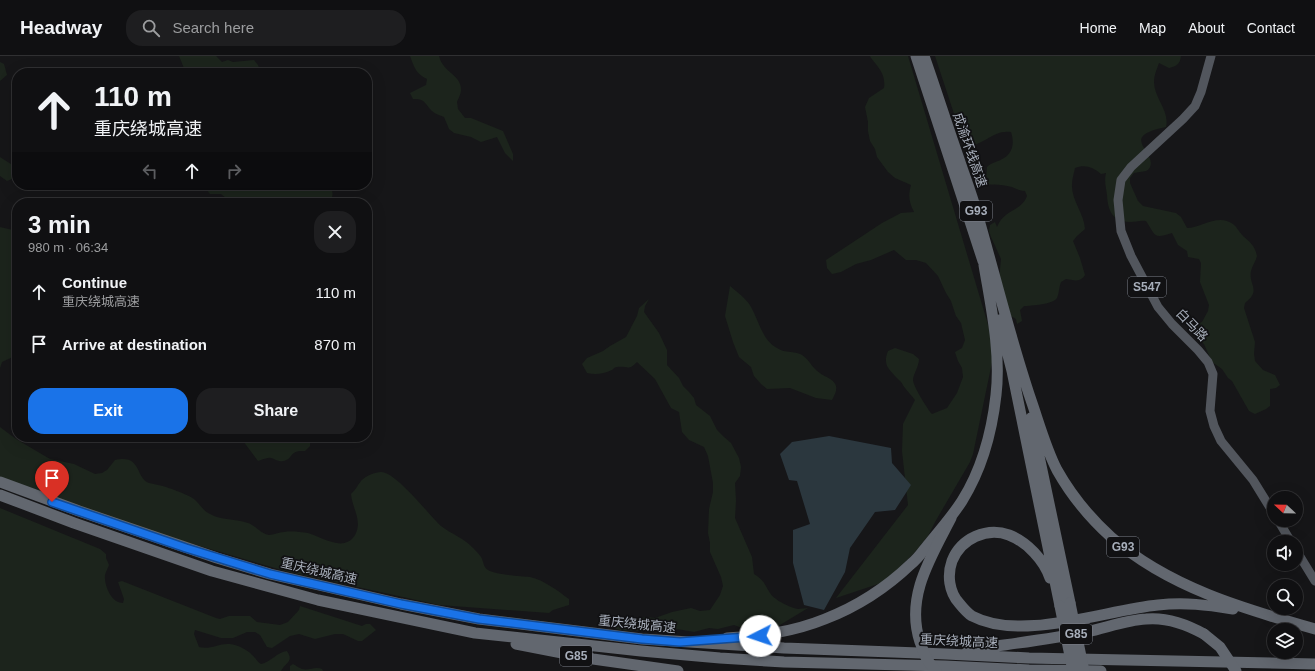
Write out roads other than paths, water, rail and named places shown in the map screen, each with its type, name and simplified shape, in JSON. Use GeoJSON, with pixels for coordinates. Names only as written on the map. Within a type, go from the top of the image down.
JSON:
{"type":"FeatureCollection","features":[{"type":"Feature","properties":{"kind":"highway","name":"成渝环线高速"},"geometry":{"type":"LineString","coordinates":[[916,56],[984,265]]}},
{"type":"Feature","properties":{"kind":"highway","name":"成渝环线高速"},"geometry":{"type":"LineString","coordinates":[[924,56],[976,210],[1020,369]]}},
{"type":"Feature","properties":{"kind":"highway","name":"G93"},"geometry":{"type":"LineString","coordinates":[[936,671],[926,659],[919,638],[915,622],[915,604],[927,565],[951,518],[963,500],[984,454],[993,421],[996,393],[996,346],[984,265]]}},
{"type":"Feature","properties":{"kind":"highway"},"geometry":{"type":"LineString","coordinates":[[984,265],[1012,371],[1065,604],[1084,671]]}},
{"type":"Feature","properties":{"kind":"highway","name":"G93"},"geometry":{"type":"LineString","coordinates":[[1020,369],[1057,470],[1074,496],[1091,517],[1111,537],[1133,555],[1153,567],[1210,595],[1258,613],[1315,629]]}},
{"type":"Feature","properties":{"kind":"highway"},"geometry":{"type":"LineString","coordinates":[[1020,369],[1065,604],[1073,671]]}},
{"type":"Feature","properties":{"kind":"highway","name":"重庆绕城高速"},"geometry":{"type":"LineString","coordinates":[[0,482],[92,516],[232,563],[401,604],[479,619],[642,639],[784,648],[1029,658],[1315,664]]}},
{"type":"Feature","properties":{"kind":"highway","name":"重庆绕城高速"},"geometry":{"type":"LineString","coordinates":[[0,495],[74,523],[212,570],[318,600],[475,633],[680,654],[784,662],[1101,671]]}},
{"type":"Feature","properties":{"kind":"highway"},"geometry":{"type":"LineString","coordinates":[[680,642],[760,636],[801,627],[825,619],[870,596],[892,581],[912,563],[951,518]]}},
{"type":"Feature","properties":{"kind":"highway"},"geometry":{"type":"LineString","coordinates":[[1065,604],[1048,572],[1036,554],[1026,545],[1009,535],[995,532],[980,534],[969,539],[958,549],[950,567],[950,584],[955,599],[966,611],[972,616],[989,622],[1009,625],[1034,625],[1070,621],[1129,608],[1184,603],[1211,605],[1258,613]]}},
{"type":"Feature","properties":{"kind":"highway","name":"G85"},"geometry":{"type":"LineString","coordinates":[[946,654],[1029,642],[1146,619],[1177,622],[1204,634],[1220,647],[1236,671]]}},
{"type":"Feature","properties":{"kind":"highway","name":"G85"},"geometry":{"type":"LineString","coordinates":[[475,633],[593,659],[678,671]]}},
{"type":"Feature","properties":{"kind":"main road","name":"白马路"},"geometry":{"type":"LineString","coordinates":[[1211,56],[1201,92],[1195,106],[1131,167],[1121,180],[1118,200],[1121,231],[1131,256],[1158,307],[1208,362],[1213,374],[1210,411],[1214,426],[1221,441],[1253,480],[1267,503]]}},
{"type":"Feature","properties":{"kind":"main road"},"geometry":{"type":"LineString","coordinates":[[1303,561],[1315,581]]}}]}
